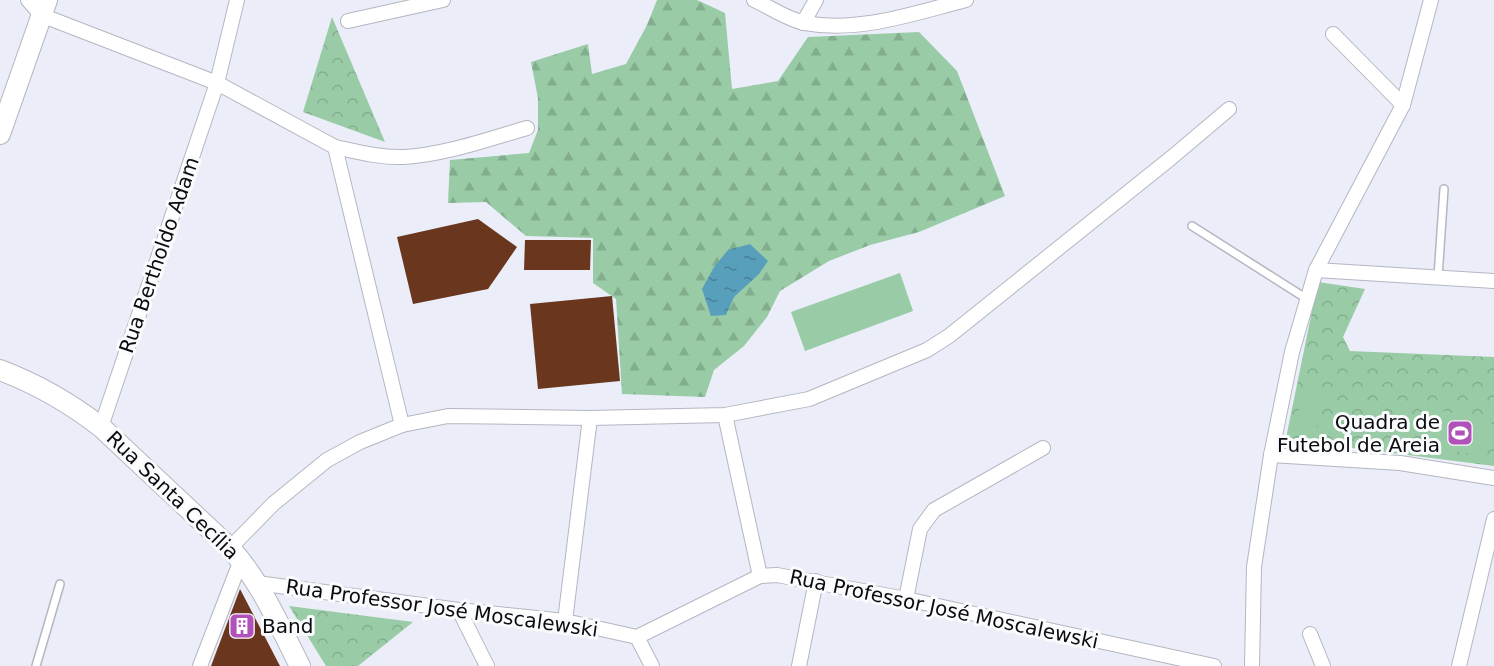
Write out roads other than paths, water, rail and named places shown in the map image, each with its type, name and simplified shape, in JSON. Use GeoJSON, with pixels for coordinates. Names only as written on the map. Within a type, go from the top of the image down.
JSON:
{"type":"FeatureCollection","features":[{"type":"Feature","properties":{"kind":"main road"},"geometry":{"type":"LineString","coordinates":[[0,134],[38,5]]}},
{"type":"Feature","properties":{"kind":"main road","name":"Rua Santa Cecília"},"geometry":{"type":"LineString","coordinates":[[0,370],[59,397],[101,428],[236,554],[257,583],[300,666]]}},
{"type":"Feature","properties":{"kind":"street","name":"Rua Bertholdo Adam"},"geometry":{"type":"LineString","coordinates":[[101,428],[217,83],[237,0]]}},
{"type":"Feature","properties":{"kind":"street"},"geometry":{"type":"LineString","coordinates":[[348,21],[442,0]]}},
{"type":"Feature","properties":{"kind":"street"},"geometry":{"type":"LineString","coordinates":[[754,0],[803,23],[840,26],[886,21],[966,0]]}},
{"type":"Feature","properties":{"kind":"street"},"geometry":{"type":"LineString","coordinates":[[803,23],[816,0]]}},
{"type":"Feature","properties":{"kind":"street"},"geometry":{"type":"LineString","coordinates":[[1252,666],[1254,567],[1271,455],[1292,352],[1316,270],[1403,105],[1431,0]]}},
{"type":"Feature","properties":{"kind":"street"},"geometry":{"type":"LineString","coordinates":[[38,5],[217,83],[335,147],[369,155],[405,157],[452,149],[527,128]]}},
{"type":"Feature","properties":{"kind":"street"},"geometry":{"type":"LineString","coordinates":[[1333,34],[1403,105]]}},
{"type":"Feature","properties":{"kind":"street"},"geometry":{"type":"LineString","coordinates":[[200,666],[236,554],[273,504],[327,460],[360,442],[402,425],[448,417],[725,416],[809,399],[927,350],[968,321],[1229,109]]}},
{"type":"Feature","properties":{"kind":"street"},"geometry":{"type":"LineString","coordinates":[[335,147],[402,425]]}},
{"type":"Feature","properties":{"kind":"street"},"geometry":{"type":"LineString","coordinates":[[1316,270],[1494,281]]}},
{"type":"Feature","properties":{"kind":"street"},"geometry":{"type":"LineString","coordinates":[[725,416],[760,576]]}},
{"type":"Feature","properties":{"kind":"street"},"geometry":{"type":"LineString","coordinates":[[565,621],[590,418]]}},
{"type":"Feature","properties":{"kind":"street"},"geometry":{"type":"LineString","coordinates":[[906,599],[921,529],[934,510],[1043,448]]}},
{"type":"Feature","properties":{"kind":"street"},"geometry":{"type":"LineString","coordinates":[[1271,455],[1400,463],[1494,478]]}},
{"type":"Feature","properties":{"kind":"street"},"geometry":{"type":"LineString","coordinates":[[1459,666],[1494,519]]}},
{"type":"Feature","properties":{"kind":"street","name":"Rua Professor José Moscalewski"},"geometry":{"type":"LineString","coordinates":[[257,583],[459,610],[565,621],[637,637],[760,576],[777,575],[906,599],[1214,666]]}},
{"type":"Feature","properties":{"kind":"street"},"geometry":{"type":"LineString","coordinates":[[800,666],[816,581]]}},
{"type":"Feature","properties":{"kind":"street"},"geometry":{"type":"LineString","coordinates":[[459,610],[487,666]]}},
{"type":"Feature","properties":{"kind":"street"},"geometry":{"type":"LineString","coordinates":[[1310,634],[1323,666]]}},
{"type":"Feature","properties":{"kind":"street"},"geometry":{"type":"LineString","coordinates":[[637,637],[652,666]]}},
{"type":"Feature","properties":{"kind":"lane"},"geometry":{"type":"LineString","coordinates":[[1438,277],[1444,189]]}},
{"type":"Feature","properties":{"kind":"lane"},"geometry":{"type":"LineString","coordinates":[[1192,226],[1307,299]]}},
{"type":"Feature","properties":{"kind":"lane"},"geometry":{"type":"LineString","coordinates":[[36,666],[60,584]]}},
{"type":"Feature","properties":{"kind":"water"},"geometry":{"type":"Polygon","coordinates":[[[750,244],[768,261],[759,274],[734,297],[726,315],[711,316],[702,289],[714,267],[728,250],[750,244]]]}},
{"type":"Feature","properties":{"kind":"place","name":"Quadra de Futebol de Areia"},"geometry":{"type":"Point","coordinates":[1460,433]}},
{"type":"Feature","properties":{"kind":"place","name":"Band"},"geometry":{"type":"Point","coordinates":[242,626]}}]}
